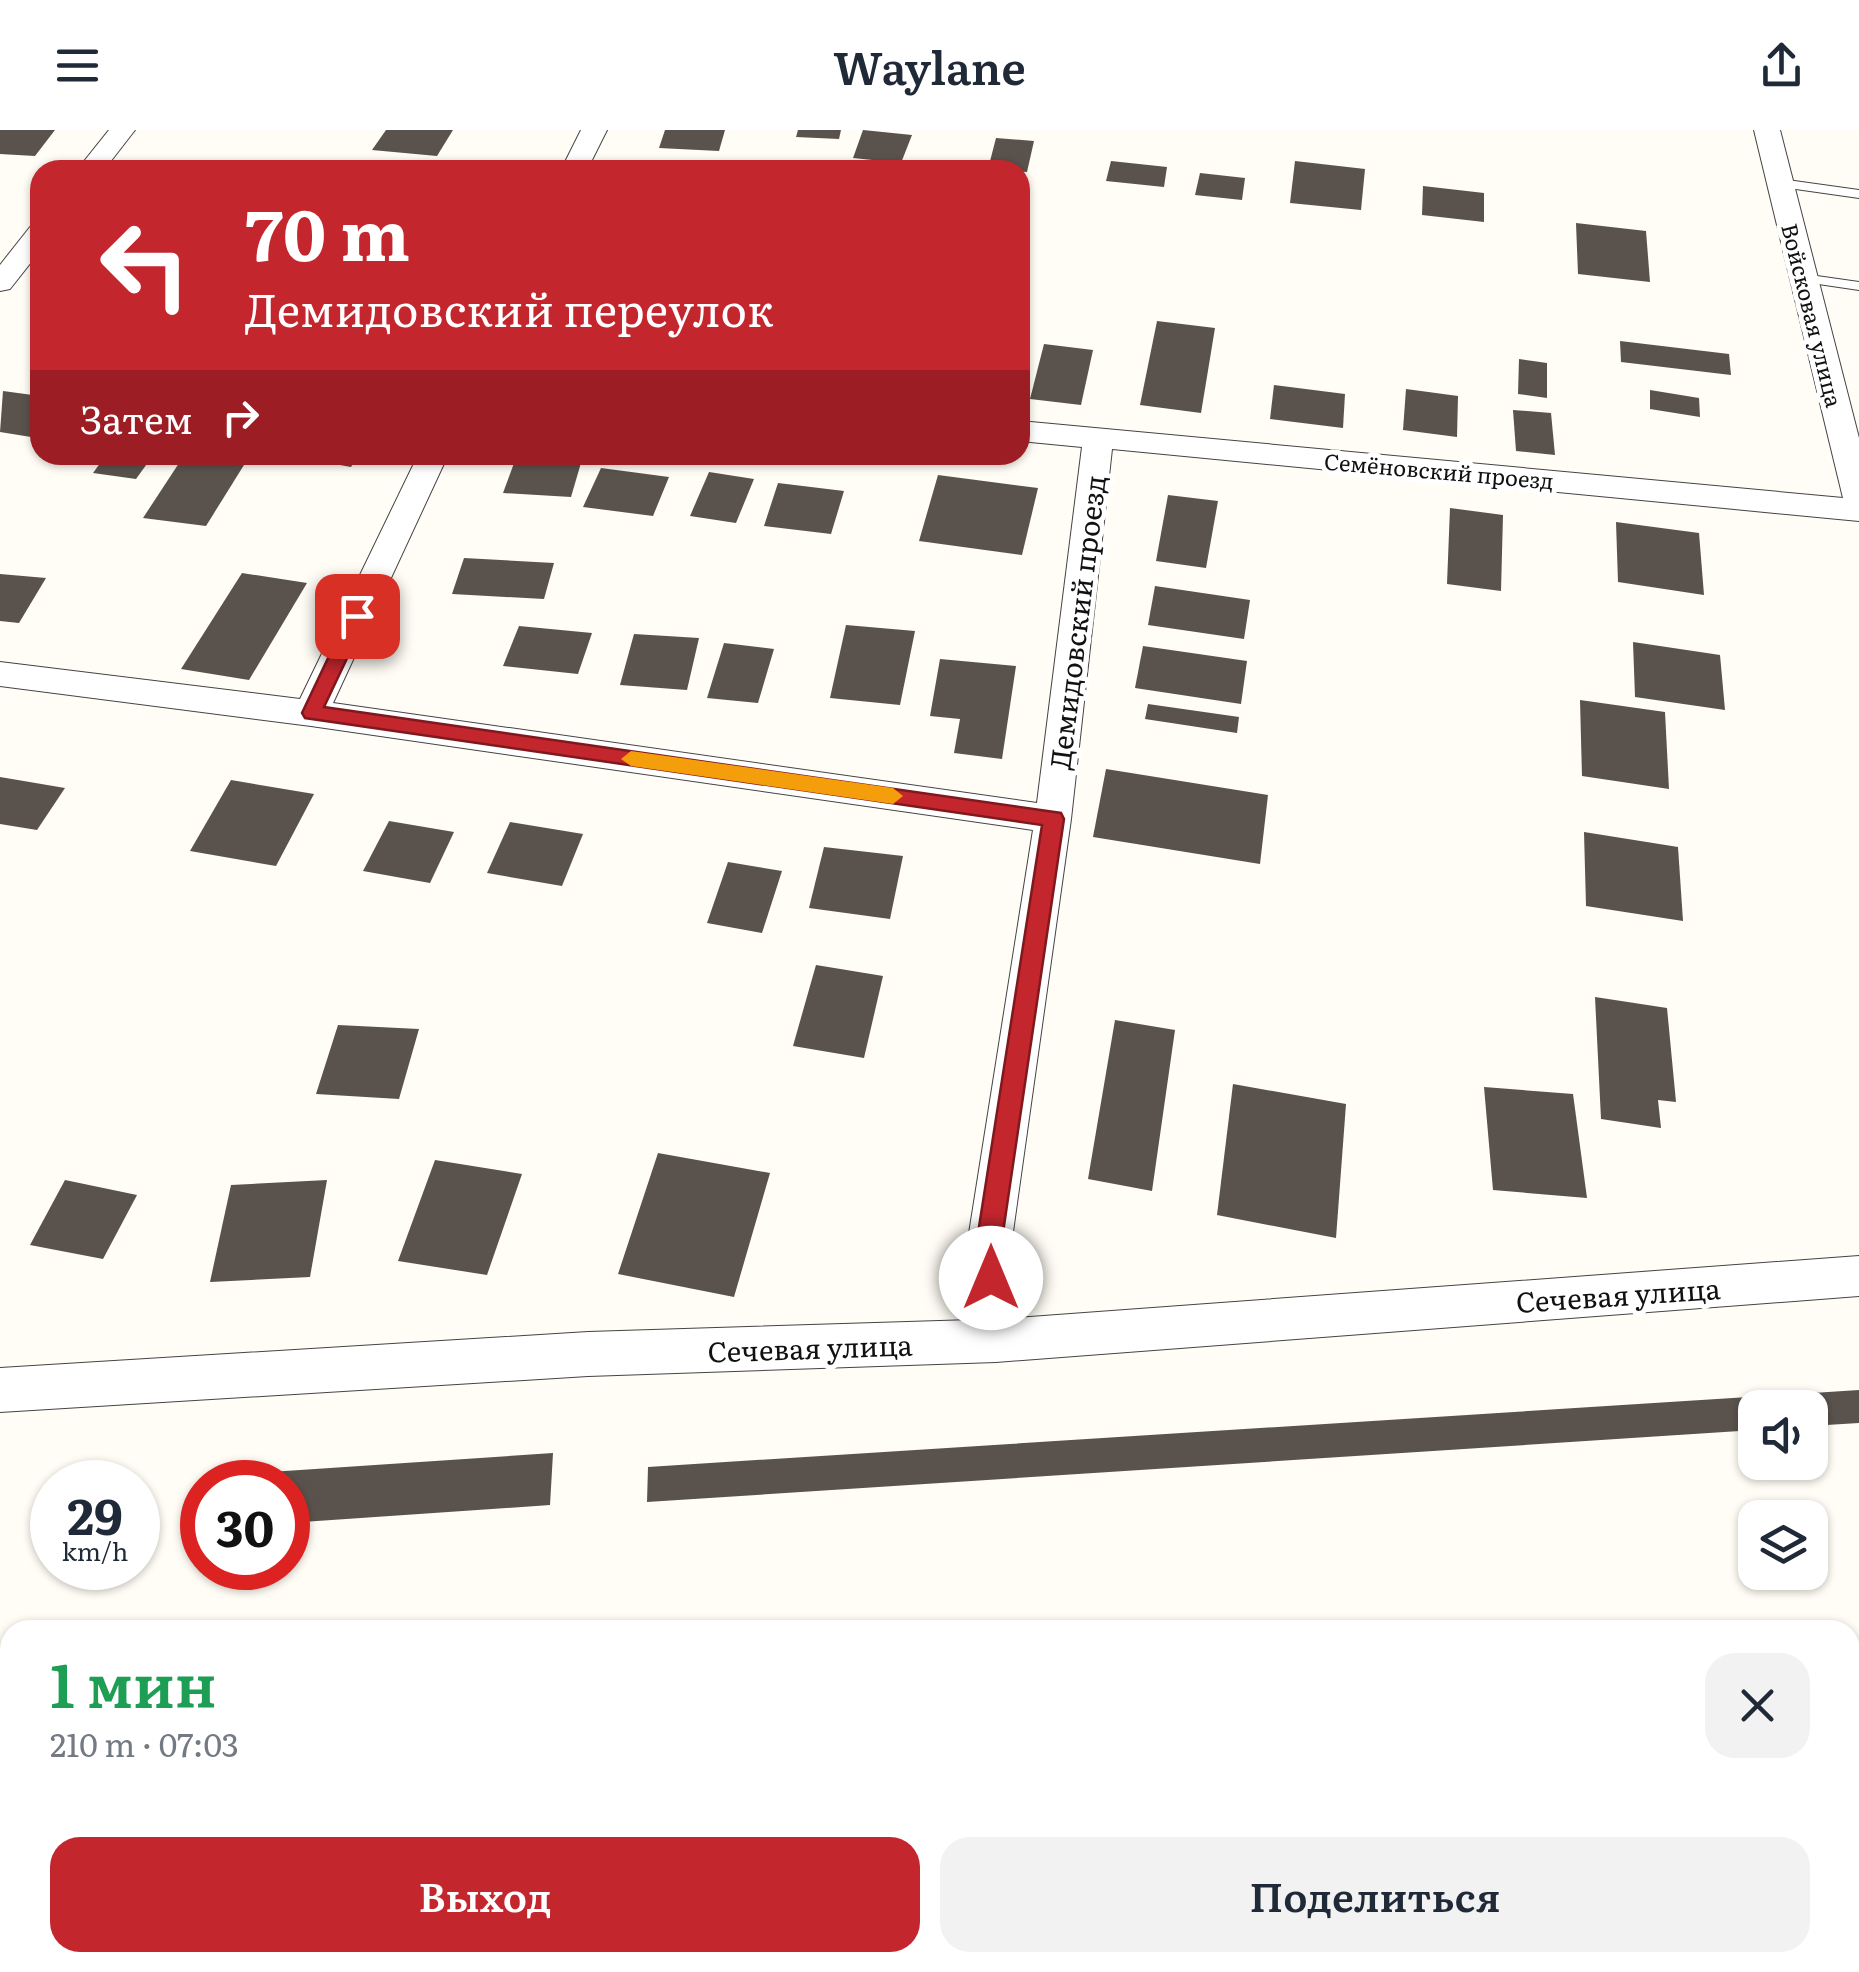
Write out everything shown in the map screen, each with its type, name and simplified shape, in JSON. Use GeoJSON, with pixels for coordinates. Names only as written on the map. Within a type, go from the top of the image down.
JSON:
{"type":"FeatureCollection","features":[{"type":"Feature","properties":{"kind":"street"},"geometry":{"type":"LineString","coordinates":[[98,160],[122,130]]}},
{"type":"Feature","properties":{"kind":"street"},"geometry":{"type":"LineString","coordinates":[[579,160],[594,130]]}},
{"type":"Feature","properties":{"kind":"street","name":"Войсковая улица"},"geometry":{"type":"LineString","coordinates":[[1765,130],[1803,278],[1850,432],[1859,499]]}},
{"type":"Feature","properties":{"kind":"street"},"geometry":{"type":"LineString","coordinates":[[0,283],[30,245]]}},
{"type":"Feature","properties":{"kind":"street","name":"Семёновский проезд"},"geometry":{"type":"LineString","coordinates":[[1030,431],[1859,510]]}},
{"type":"Feature","properties":{"kind":"street","name":"Демидовский проезд"},"geometry":{"type":"LineString","coordinates":[[996,1342],[989,1246],[1054,819],[1098,438]]}},
{"type":"Feature","properties":{"kind":"street"},"geometry":{"type":"LineString","coordinates":[[312,713],[429,465]]}},
{"type":"Feature","properties":{"kind":"street"},"geometry":{"type":"LineString","coordinates":[[0,674],[312,713],[1054,819]]}},
{"type":"Feature","properties":{"kind":"street","name":"Сечевая улица"},"geometry":{"type":"LineString","coordinates":[[0,1390],[588,1354],[996,1342],[1859,1276]]}},
{"type":"Feature","properties":{"kind":"lane"},"geometry":{"type":"LineString","coordinates":[[1780,183],[1859,194]]}},
{"type":"Feature","properties":{"kind":"lane"},"geometry":{"type":"LineString","coordinates":[[1803,278],[1859,286]]}},
{"type":"Feature","properties":{"kind":"building"},"geometry":{"type":"Polygon","coordinates":[[[0,130],[55,130],[35,156],[0,154],[0,130]]]}},
{"type":"Feature","properties":{"kind":"building"},"geometry":{"type":"Polygon","coordinates":[[[386,130],[453,130],[437,156],[372,150],[386,130]]]}},
{"type":"Feature","properties":{"kind":"building"},"geometry":{"type":"Polygon","coordinates":[[[665,130],[725,130],[719,151],[659,148],[665,130]]]}},
{"type":"Feature","properties":{"kind":"building"},"geometry":{"type":"Polygon","coordinates":[[[798,130],[841,130],[839,139],[796,137],[798,130]]]}},
{"type":"Feature","properties":{"kind":"building"},"geometry":{"type":"Polygon","coordinates":[[[863,130],[912,135],[902,160],[853,158],[863,130]]]}},
{"type":"Feature","properties":{"kind":"building"},"geometry":{"type":"Polygon","coordinates":[[[996,138],[1034,141],[1030,160],[990,160],[996,138]]]}},
{"type":"Feature","properties":{"kind":"building"},"geometry":{"type":"Polygon","coordinates":[[[1111,161],[1167,167],[1164,187],[1106,181],[1111,161]]]}},
{"type":"Feature","properties":{"kind":"building"},"geometry":{"type":"Polygon","coordinates":[[[1295,161],[1365,169],[1361,210],[1290,203],[1295,161]]]}},
{"type":"Feature","properties":{"kind":"building"},"geometry":{"type":"Polygon","coordinates":[[[1200,173],[1245,178],[1242,200],[1195,195],[1200,173]]]}},
{"type":"Feature","properties":{"kind":"building"},"geometry":{"type":"Polygon","coordinates":[[[1423,186],[1484,193],[1484,222],[1422,215],[1423,186]]]}},
{"type":"Feature","properties":{"kind":"building"},"geometry":{"type":"Polygon","coordinates":[[[1576,223],[1646,231],[1650,282],[1578,274],[1576,223]]]}},
{"type":"Feature","properties":{"kind":"building"},"geometry":{"type":"Polygon","coordinates":[[[1157,321],[1215,328],[1201,413],[1140,405],[1157,321]]]}},
{"type":"Feature","properties":{"kind":"building"},"geometry":{"type":"Polygon","coordinates":[[[1620,341],[1729,354],[1731,375],[1621,362],[1620,341]]]}},
{"type":"Feature","properties":{"kind":"building"},"geometry":{"type":"Polygon","coordinates":[[[1044,344],[1093,350],[1081,405],[1030,399],[1044,344]]]}},
{"type":"Feature","properties":{"kind":"building"},"geometry":{"type":"Polygon","coordinates":[[[1519,359],[1547,363],[1547,398],[1518,394],[1519,359]]]}},
{"type":"Feature","properties":{"kind":"building"},"geometry":{"type":"Polygon","coordinates":[[[1274,385],[1345,394],[1343,428],[1270,419],[1274,385]]]}},
{"type":"Feature","properties":{"kind":"building"},"geometry":{"type":"Polygon","coordinates":[[[1406,389],[1458,396],[1457,437],[1403,430],[1406,389]]]}},
{"type":"Feature","properties":{"kind":"building"},"geometry":{"type":"Polygon","coordinates":[[[1650,390],[1699,398],[1700,417],[1650,409],[1650,390]]]}},
{"type":"Feature","properties":{"kind":"building"},"geometry":{"type":"Polygon","coordinates":[[[3,391],[30,395],[30,437],[0,432],[3,391]]]}},
{"type":"Feature","properties":{"kind":"building"},"geometry":{"type":"Polygon","coordinates":[[[1513,410],[1551,413],[1555,455],[1516,451],[1513,410]]]}},
{"type":"Feature","properties":{"kind":"building"},"geometry":{"type":"Polygon","coordinates":[[[99,465],[146,465],[136,479],[93,473],[99,465]]]}},
{"type":"Feature","properties":{"kind":"building"},"geometry":{"type":"Polygon","coordinates":[[[178,465],[244,465],[206,526],[143,518],[178,465]]]}},
{"type":"Feature","properties":{"kind":"building"},"geometry":{"type":"Polygon","coordinates":[[[513,465],[580,465],[571,497],[503,493],[513,465]]]}},
{"type":"Feature","properties":{"kind":"building"},"geometry":{"type":"Polygon","coordinates":[[[601,468],[669,477],[653,516],[583,507],[601,468]]]}},
{"type":"Feature","properties":{"kind":"building"},"geometry":{"type":"Polygon","coordinates":[[[709,472],[754,479],[736,523],[690,516],[709,472]]]}},
{"type":"Feature","properties":{"kind":"building"},"geometry":{"type":"Polygon","coordinates":[[[938,475],[1038,488],[1022,555],[919,541],[938,475]]]}},
{"type":"Feature","properties":{"kind":"building"},"geometry":{"type":"Polygon","coordinates":[[[778,483],[844,491],[831,534],[764,526],[778,483]]]}},
{"type":"Feature","properties":{"kind":"building"},"geometry":{"type":"Polygon","coordinates":[[[1168,495],[1218,501],[1206,568],[1156,561],[1168,495]]]}},
{"type":"Feature","properties":{"kind":"building"},"geometry":{"type":"Polygon","coordinates":[[[1450,508],[1503,515],[1501,591],[1447,584],[1450,508]]]}},
{"type":"Feature","properties":{"kind":"building"},"geometry":{"type":"Polygon","coordinates":[[[1616,522],[1699,533],[1704,595],[1618,582],[1616,522]]]}},
{"type":"Feature","properties":{"kind":"building"},"geometry":{"type":"Polygon","coordinates":[[[464,558],[554,563],[544,599],[452,594],[464,558]]]}},
{"type":"Feature","properties":{"kind":"building"},"geometry":{"type":"Polygon","coordinates":[[[242,573],[307,583],[249,680],[181,669],[242,573]]]}},
{"type":"Feature","properties":{"kind":"building"},"geometry":{"type":"Polygon","coordinates":[[[0,574],[46,578],[19,623],[0,621],[0,574]]]}},
{"type":"Feature","properties":{"kind":"building"},"geometry":{"type":"Polygon","coordinates":[[[1155,586],[1250,600],[1244,639],[1148,625],[1155,586]]]}},
{"type":"Feature","properties":{"kind":"building"},"geometry":{"type":"Polygon","coordinates":[[[846,625],[915,631],[900,705],[830,698],[846,625]]]}},
{"type":"Feature","properties":{"kind":"building"},"geometry":{"type":"Polygon","coordinates":[[[519,626],[592,633],[578,674],[503,666],[519,626]]]}},
{"type":"Feature","properties":{"kind":"building"},"geometry":{"type":"Polygon","coordinates":[[[634,634],[699,638],[687,690],[620,685],[634,634]]]}},
{"type":"Feature","properties":{"kind":"building"},"geometry":{"type":"Polygon","coordinates":[[[1633,642],[1720,655],[1725,710],[1635,697],[1633,642]]]}},
{"type":"Feature","properties":{"kind":"building"},"geometry":{"type":"Polygon","coordinates":[[[724,643],[774,649],[758,703],[707,698],[724,643]]]}},
{"type":"Feature","properties":{"kind":"building"},"geometry":{"type":"Polygon","coordinates":[[[1143,646],[1247,661],[1241,704],[1135,688],[1143,646]]]}},
{"type":"Feature","properties":{"kind":"building"},"geometry":{"type":"Polygon","coordinates":[[[940,659],[1016,666],[1002,759],[954,753],[960,719],[930,716],[940,659]]]}},
{"type":"Feature","properties":{"kind":"building"},"geometry":{"type":"Polygon","coordinates":[[[1580,700],[1665,712],[1669,789],[1582,776],[1580,700]]]}},
{"type":"Feature","properties":{"kind":"building"},"geometry":{"type":"Polygon","coordinates":[[[1148,704],[1239,717],[1237,733],[1145,719],[1148,704]]]}},
{"type":"Feature","properties":{"kind":"building"},"geometry":{"type":"Polygon","coordinates":[[[1106,769],[1268,795],[1260,864],[1093,837],[1106,769]]]}},
{"type":"Feature","properties":{"kind":"building"},"geometry":{"type":"Polygon","coordinates":[[[0,777],[65,788],[37,830],[0,824],[0,777]]]}},
{"type":"Feature","properties":{"kind":"building"},"geometry":{"type":"Polygon","coordinates":[[[231,780],[314,794],[276,866],[190,851],[231,780]]]}},
{"type":"Feature","properties":{"kind":"building"},"geometry":{"type":"Polygon","coordinates":[[[389,821],[454,832],[430,883],[363,871],[389,821]]]}},
{"type":"Feature","properties":{"kind":"building"},"geometry":{"type":"Polygon","coordinates":[[[510,822],[583,834],[562,886],[487,873],[510,822]]]}},
{"type":"Feature","properties":{"kind":"building"},"geometry":{"type":"Polygon","coordinates":[[[1584,832],[1678,847],[1683,921],[1586,906],[1584,832]]]}},
{"type":"Feature","properties":{"kind":"building"},"geometry":{"type":"Polygon","coordinates":[[[824,847],[903,856],[890,919],[809,908],[824,847]]]}},
{"type":"Feature","properties":{"kind":"building"},"geometry":{"type":"Polygon","coordinates":[[[728,862],[782,871],[762,933],[707,923],[728,862]]]}},
{"type":"Feature","properties":{"kind":"building"},"geometry":{"type":"Polygon","coordinates":[[[816,965],[883,976],[864,1058],[793,1046],[816,965]]]}},
{"type":"Feature","properties":{"kind":"building"},"geometry":{"type":"Polygon","coordinates":[[[1595,997],[1667,1008],[1676,1102],[1658,1100],[1661,1128],[1601,1119],[1595,997]]]}},
{"type":"Feature","properties":{"kind":"building"},"geometry":{"type":"Polygon","coordinates":[[[1115,1020],[1175,1030],[1152,1191],[1088,1179],[1115,1020]]]}},
{"type":"Feature","properties":{"kind":"building"},"geometry":{"type":"Polygon","coordinates":[[[338,1025],[419,1029],[399,1099],[316,1094],[338,1025]]]}},
{"type":"Feature","properties":{"kind":"building"},"geometry":{"type":"Polygon","coordinates":[[[1233,1084],[1346,1104],[1336,1238],[1217,1215],[1233,1084]]]}},
{"type":"Feature","properties":{"kind":"building"},"geometry":{"type":"Polygon","coordinates":[[[1484,1087],[1573,1094],[1587,1198],[1493,1190],[1484,1087]]]}},
{"type":"Feature","properties":{"kind":"building"},"geometry":{"type":"Polygon","coordinates":[[[658,1153],[770,1173],[734,1297],[618,1274],[658,1153]]]}},
{"type":"Feature","properties":{"kind":"building"},"geometry":{"type":"Polygon","coordinates":[[[435,1160],[522,1174],[487,1275],[398,1261],[435,1160]]]}},
{"type":"Feature","properties":{"kind":"building"},"geometry":{"type":"Polygon","coordinates":[[[65,1180],[137,1195],[103,1259],[30,1245],[65,1180]]]}},
{"type":"Feature","properties":{"kind":"building"},"geometry":{"type":"Polygon","coordinates":[[[327,1180],[310,1277],[210,1282],[231,1185],[327,1180]]]}},
{"type":"Feature","properties":{"kind":"building"},"geometry":{"type":"Polygon","coordinates":[[[1859,1390],[1859,1423],[1828,1425],[1828,1392],[1859,1390]]]}},
{"type":"Feature","properties":{"kind":"building"},"geometry":{"type":"Polygon","coordinates":[[[1738,1398],[1738,1431],[647,1502],[648,1467],[1738,1398]]]}},
{"type":"Feature","properties":{"kind":"building"},"geometry":{"type":"Polygon","coordinates":[[[553,1453],[550,1505],[310,1521],[310,1469],[553,1453]]]}},
{"type":"Feature","properties":{"kind":"slow traffic"},"geometry":{"type":"LineString","coordinates":[[631,759],[893,796]]}},
{"type":"Feature","properties":{"kind":"route"},"geometry":{"type":"LineString","coordinates":[[357,616],[312,713],[1054,819],[989,1246],[991,1278]]}}]}
